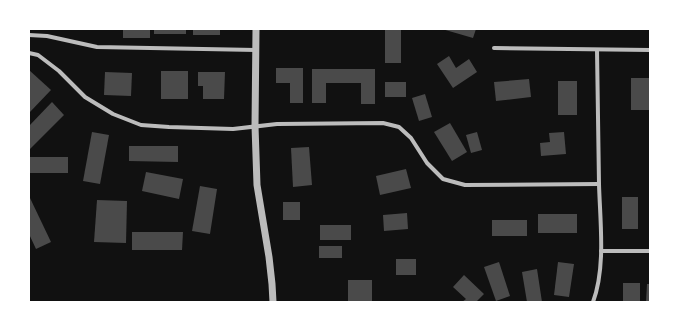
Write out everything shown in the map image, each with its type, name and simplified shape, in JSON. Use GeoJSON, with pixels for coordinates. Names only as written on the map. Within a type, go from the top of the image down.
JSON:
{"type":"FeatureCollection","features":[{"type":"Feature","properties":{"kind":"street"},"geometry":{"type":"LineString","coordinates":[[256,29],[255,126],[257,185],[269,257],[273,302]]}},
{"type":"Feature","properties":{"kind":"street"},"geometry":{"type":"LineString","coordinates":[[29,35],[48,36],[97,47],[256,50]]}},
{"type":"Feature","properties":{"kind":"street"},"geometry":{"type":"LineString","coordinates":[[494,48],[650,50]]}},
{"type":"Feature","properties":{"kind":"street"},"geometry":{"type":"LineString","coordinates":[[593,302],[599,278],[601,251],[597,50]]}},
{"type":"Feature","properties":{"kind":"street"},"geometry":{"type":"LineString","coordinates":[[29,53],[38,55],[59,71],[85,97],[113,114],[141,125],[233,129],[277,124],[383,123],[399,127],[411,138],[427,163],[443,179],[465,185],[599,184]]}},
{"type":"Feature","properties":{"kind":"street"},"geometry":{"type":"LineString","coordinates":[[601,251],[650,251]]}},
{"type":"Feature","properties":{"kind":"building"},"geometry":{"type":"Polygon","coordinates":[[[123,29],[150,29],[150,38],[123,38],[123,29]]]}},
{"type":"Feature","properties":{"kind":"building"},"geometry":{"type":"Polygon","coordinates":[[[154,29],[186,29],[186,34],[154,34],[154,29]]]}},
{"type":"Feature","properties":{"kind":"building"},"geometry":{"type":"Polygon","coordinates":[[[193,29],[220,29],[220,35],[193,35],[193,29]]]}},
{"type":"Feature","properties":{"kind":"building"},"geometry":{"type":"Polygon","coordinates":[[[385,29],[401,29],[401,63],[385,63],[385,29]]]}},
{"type":"Feature","properties":{"kind":"building"},"geometry":{"type":"Polygon","coordinates":[[[442,29],[476,29],[473,38],[442,29]]]}},
{"type":"Feature","properties":{"kind":"building"},"geometry":{"type":"Polygon","coordinates":[[[449,56],[456,68],[469,59],[477,72],[453,88],[437,64],[449,56]]]}},
{"type":"Feature","properties":{"kind":"building"},"geometry":{"type":"Polygon","coordinates":[[[276,68],[303,68],[303,103],[290,103],[290,83],[276,83],[276,68]]]}},
{"type":"Feature","properties":{"kind":"building"},"geometry":{"type":"Polygon","coordinates":[[[312,69],[375,69],[375,104],[361,104],[361,83],[326,83],[326,103],[312,103],[312,69]]]}},
{"type":"Feature","properties":{"kind":"building"},"geometry":{"type":"Polygon","coordinates":[[[29,70],[51,90],[29,113],[29,70]]]}},
{"type":"Feature","properties":{"kind":"building"},"geometry":{"type":"Polygon","coordinates":[[[161,71],[188,71],[188,99],[161,99],[161,71]]]}},
{"type":"Feature","properties":{"kind":"building"},"geometry":{"type":"Polygon","coordinates":[[[105,72],[132,73],[131,96],[104,95],[105,72]]]}},
{"type":"Feature","properties":{"kind":"building"},"geometry":{"type":"Polygon","coordinates":[[[198,72],[225,72],[224,99],[203,99],[203,86],[198,86],[198,72]]]}},
{"type":"Feature","properties":{"kind":"building"},"geometry":{"type":"Polygon","coordinates":[[[631,78],[649,78],[649,110],[631,110],[631,78]]]}},
{"type":"Feature","properties":{"kind":"building"},"geometry":{"type":"Polygon","coordinates":[[[529,79],[531,97],[496,101],[494,82],[529,79]]]}},
{"type":"Feature","properties":{"kind":"building"},"geometry":{"type":"Polygon","coordinates":[[[558,81],[577,81],[577,115],[558,115],[558,81]]]}},
{"type":"Feature","properties":{"kind":"building"},"geometry":{"type":"Polygon","coordinates":[[[385,82],[406,82],[406,97],[385,97],[385,82]]]}},
{"type":"Feature","properties":{"kind":"building"},"geometry":{"type":"Polygon","coordinates":[[[425,94],[432,117],[419,121],[412,98],[425,94]]]}},
{"type":"Feature","properties":{"kind":"building"},"geometry":{"type":"Polygon","coordinates":[[[52,102],[64,115],[29,150],[29,126],[52,102]]]}},
{"type":"Feature","properties":{"kind":"building"},"geometry":{"type":"Polygon","coordinates":[[[450,123],[467,152],[452,161],[434,132],[450,123]]]}},
{"type":"Feature","properties":{"kind":"building"},"geometry":{"type":"Polygon","coordinates":[[[92,132],[109,135],[100,184],[83,181],[92,132]]]}},
{"type":"Feature","properties":{"kind":"building"},"geometry":{"type":"Polygon","coordinates":[[[477,132],[482,150],[471,153],[466,135],[477,132]]]}},
{"type":"Feature","properties":{"kind":"building"},"geometry":{"type":"Polygon","coordinates":[[[564,132],[566,154],[541,156],[540,143],[550,142],[549,133],[564,132]]]}},
{"type":"Feature","properties":{"kind":"building"},"geometry":{"type":"Polygon","coordinates":[[[129,146],[178,146],[178,162],[129,161],[129,146]]]}},
{"type":"Feature","properties":{"kind":"building"},"geometry":{"type":"Polygon","coordinates":[[[309,147],[312,185],[293,187],[291,148],[309,147]]]}},
{"type":"Feature","properties":{"kind":"building"},"geometry":{"type":"Polygon","coordinates":[[[29,157],[68,157],[68,173],[29,173],[29,157]]]}},
{"type":"Feature","properties":{"kind":"building"},"geometry":{"type":"Polygon","coordinates":[[[406,169],[411,188],[380,195],[376,176],[406,169]]]}},
{"type":"Feature","properties":{"kind":"building"},"geometry":{"type":"Polygon","coordinates":[[[146,172],[183,179],[179,199],[142,191],[146,172]]]}},
{"type":"Feature","properties":{"kind":"building"},"geometry":{"type":"Polygon","coordinates":[[[200,186],[217,189],[210,234],[192,231],[200,186]]]}},
{"type":"Feature","properties":{"kind":"building"},"geometry":{"type":"Polygon","coordinates":[[[622,197],[638,197],[638,229],[622,229],[622,197]]]}},
{"type":"Feature","properties":{"kind":"building"},"geometry":{"type":"Polygon","coordinates":[[[29,198],[51,242],[36,249],[29,234],[29,198]]]}},
{"type":"Feature","properties":{"kind":"building"},"geometry":{"type":"Polygon","coordinates":[[[97,200],[127,201],[126,243],[94,242],[97,200]]]}},
{"type":"Feature","properties":{"kind":"building"},"geometry":{"type":"Polygon","coordinates":[[[283,202],[300,202],[300,220],[283,220],[283,202]]]}},
{"type":"Feature","properties":{"kind":"building"},"geometry":{"type":"Polygon","coordinates":[[[407,213],[408,229],[384,231],[383,215],[407,213]]]}},
{"type":"Feature","properties":{"kind":"building"},"geometry":{"type":"Polygon","coordinates":[[[538,214],[577,214],[577,233],[538,233],[538,214]]]}},
{"type":"Feature","properties":{"kind":"building"},"geometry":{"type":"Polygon","coordinates":[[[492,220],[527,220],[527,236],[492,236],[492,220]]]}},
{"type":"Feature","properties":{"kind":"building"},"geometry":{"type":"Polygon","coordinates":[[[320,225],[351,225],[351,240],[320,240],[320,225]]]}},
{"type":"Feature","properties":{"kind":"building"},"geometry":{"type":"Polygon","coordinates":[[[132,232],[183,232],[182,250],[132,250],[132,232]]]}},
{"type":"Feature","properties":{"kind":"building"},"geometry":{"type":"Polygon","coordinates":[[[319,246],[342,246],[342,258],[319,258],[319,246]]]}},
{"type":"Feature","properties":{"kind":"building"},"geometry":{"type":"Polygon","coordinates":[[[396,259],[416,259],[416,275],[396,275],[396,259]]]}},
{"type":"Feature","properties":{"kind":"building"},"geometry":{"type":"Polygon","coordinates":[[[499,262],[510,296],[496,301],[484,267],[499,262]]]}},
{"type":"Feature","properties":{"kind":"building"},"geometry":{"type":"Polygon","coordinates":[[[558,262],[574,264],[569,297],[554,295],[558,262]]]}},
{"type":"Feature","properties":{"kind":"building"},"geometry":{"type":"Polygon","coordinates":[[[537,269],[542,302],[527,302],[522,272],[537,269]]]}},
{"type":"Feature","properties":{"kind":"building"},"geometry":{"type":"Polygon","coordinates":[[[464,275],[484,294],[476,302],[462,302],[466,299],[453,287],[464,275]]]}},
{"type":"Feature","properties":{"kind":"building"},"geometry":{"type":"Polygon","coordinates":[[[348,280],[372,280],[372,301],[348,301],[348,280]]]}},
{"type":"Feature","properties":{"kind":"building"},"geometry":{"type":"Polygon","coordinates":[[[623,283],[640,283],[640,302],[623,302],[623,283]]]}},
{"type":"Feature","properties":{"kind":"building"},"geometry":{"type":"Polygon","coordinates":[[[647,284],[650,284],[650,302],[646,302],[647,284]]]}}]}
